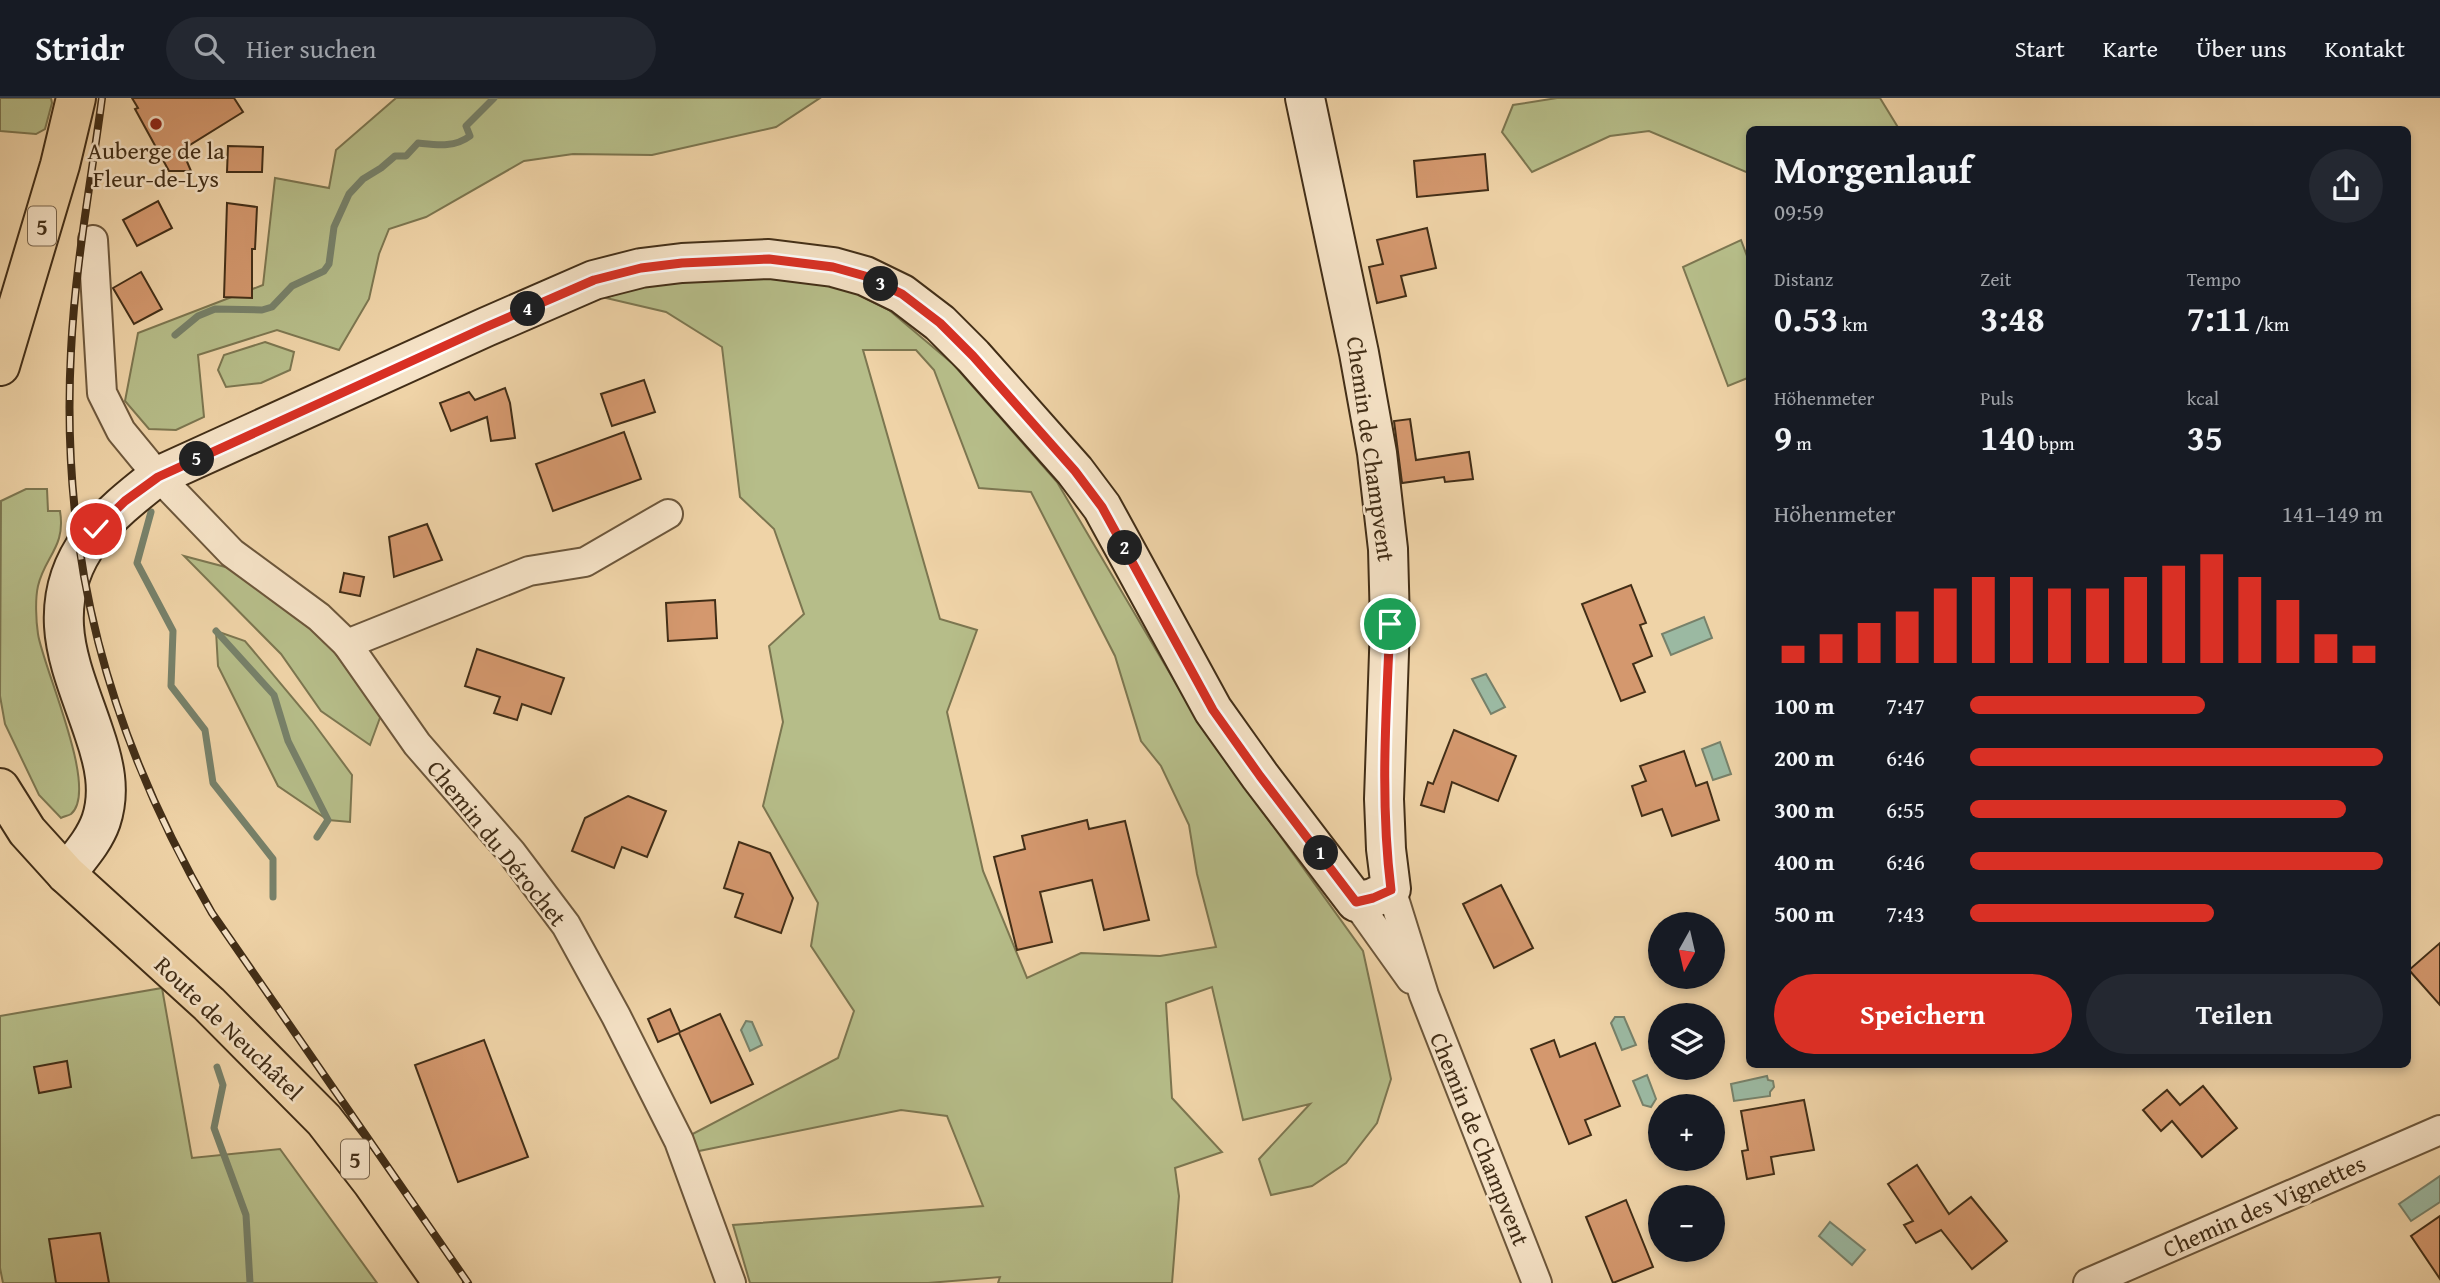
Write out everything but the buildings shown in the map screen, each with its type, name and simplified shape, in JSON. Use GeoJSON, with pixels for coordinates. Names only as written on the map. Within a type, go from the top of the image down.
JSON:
{"type":"FeatureCollection","features":[{"type":"Feature","properties":{"kind":"main road","name":"5"},"geometry":{"type":"LineString","coordinates":[[0,366],[61,165],[76,98]]}},
{"type":"Feature","properties":{"kind":"main road","name":"Route de Neuchâtel"},"geometry":{"type":"LineString","coordinates":[[0,788],[27,831],[66,874],[209,1004],[324,1121],[372,1182],[443,1283]]}},
{"type":"Feature","properties":{"kind":"street","name":"Chemin de Champvent"},"geometry":{"type":"LineString","coordinates":[[1305,98],[1359,353],[1377,453],[1388,549],[1390,624],[1384,799],[1391,890],[1424,995],[1537,1283]]}},
{"type":"Feature","properties":{"kind":"street","name":"Chemin du Dérochet"},"geometry":{"type":"LineString","coordinates":[[93,240],[102,393],[122,433],[158,477],[232,553],[319,617],[347,644],[417,744],[511,852],[565,925],[679,1141],[731,1283]]}},
{"type":"Feature","properties":{"kind":"street"},"geometry":{"type":"LineString","coordinates":[[66,874],[89,845],[101,821],[107,778],[68,649],[64,625],[66,590],[77,558],[96,529],[125,501],[158,477],[594,280],[641,268],[682,263],[769,259],[833,267],[865,276],[902,294],[940,323],[973,356],[1075,471],[1102,507],[1213,710],[1356,902],[1391,890]]}},
{"type":"Feature","properties":{"kind":"street"},"geometry":{"type":"LineString","coordinates":[[347,644],[529,571],[585,562],[668,514]]}},
{"type":"Feature","properties":{"kind":"street","name":"Chemin de Champvent"},"geometry":{"type":"LineString","coordinates":[[1356,902],[1424,995]]}},
{"type":"Feature","properties":{"kind":"street","name":"Chemin des Vignettes"},"geometry":{"type":"LineString","coordinates":[[2088,1283],[2440,1130]]}},
{"type":"Feature","properties":{"kind":"shaded area"},"geometry":{"type":"Polygon","coordinates":[[[0,98],[51,98],[45,129],[36,134],[0,131],[0,98]]]}},
{"type":"Feature","properties":{"kind":"shaded area"},"geometry":{"type":"Polygon","coordinates":[[[396,98],[820,98],[776,127],[652,155],[573,154],[524,161],[426,217],[389,229],[379,254],[369,299],[339,350],[277,330],[198,355],[204,417],[176,430],[149,429],[125,401],[138,333],[263,285],[275,178],[329,188],[336,150],[396,98]]]}},
{"type":"Feature","properties":{"kind":"shaded area"},"geometry":{"type":"Polygon","coordinates":[[[1557,98],[1880,98],[1897,126],[1746,126],[1746,172],[1649,131],[1610,136],[1532,172],[1502,132],[1513,105],[1557,98]]]}},
{"type":"Feature","properties":{"kind":"shaded area"},"geometry":{"type":"Polygon","coordinates":[[[1741,240],[1746,253],[1746,379],[1728,386],[1683,267],[1741,240]]]}},
{"type":"Feature","properties":{"kind":"shaded area"},"geometry":{"type":"Polygon","coordinates":[[[676,270],[826,278],[889,310],[953,364],[1057,482],[1201,726],[1363,951],[1391,1079],[1377,1123],[1346,1163],[1312,1186],[1271,1195],[1259,1159],[1310,1104],[1243,1120],[1212,987],[1166,1003],[1172,1098],[1222,1152],[1175,1168],[1179,1196],[1172,1283],[998,1283],[1000,1277],[928,1283],[750,1283],[733,1225],[983,1206],[947,1116],[901,1110],[689,1153],[683,1139],[838,1058],[854,1011],[811,946],[818,903],[763,806],[783,722],[769,646],[804,614],[774,529],[740,497],[722,347],[666,312],[606,298],[676,270]],[[863,350],[940,619],[977,630],[947,712],[983,871],[1027,978],[1081,953],[1160,956],[1216,947],[1197,874],[1189,825],[1161,766],[1141,741],[1115,656],[1031,492],[979,488],[934,370],[916,350],[863,350]]]}},
{"type":"Feature","properties":{"kind":"shaded area"},"geometry":{"type":"Polygon","coordinates":[[[265,342],[294,352],[290,370],[261,383],[226,387],[218,370],[224,355],[265,342]]]}},
{"type":"Feature","properties":{"kind":"shaded area"},"geometry":{"type":"Polygon","coordinates":[[[26,489],[47,489],[48,511],[60,511],[58,543],[41,576],[36,610],[42,651],[75,755],[79,781],[78,801],[71,814],[61,818],[39,795],[5,724],[0,696],[1,501],[26,489]]]}},
{"type":"Feature","properties":{"kind":"shaded area"},"geometry":{"type":"Polygon","coordinates":[[[184,556],[233,569],[323,637],[381,715],[370,745],[321,711],[281,654],[184,556]]]}},
{"type":"Feature","properties":{"kind":"shaded area"},"geometry":{"type":"Polygon","coordinates":[[[1704,617],[1712,638],[1671,655],[1662,634],[1704,617]]]}},
{"type":"Feature","properties":{"kind":"shaded area"},"geometry":{"type":"Polygon","coordinates":[[[216,631],[245,641],[312,721],[352,775],[350,822],[328,820],[278,786],[218,666],[216,631]]]}},
{"type":"Feature","properties":{"kind":"shaded area"},"geometry":{"type":"Polygon","coordinates":[[[1486,674],[1505,707],[1491,714],[1472,679],[1486,674]]]}},
{"type":"Feature","properties":{"kind":"shaded area"},"geometry":{"type":"Polygon","coordinates":[[[1720,742],[1731,774],[1713,780],[1702,749],[1720,742]]]}},
{"type":"Feature","properties":{"kind":"shaded area"},"geometry":{"type":"Polygon","coordinates":[[[162,988],[192,1158],[280,1149],[377,1283],[3,1283],[0,1268],[0,1016],[162,988]]]}},
{"type":"Feature","properties":{"kind":"shaded area"},"geometry":{"type":"Polygon","coordinates":[[[1615,1017],[1624,1017],[1636,1045],[1622,1050],[1611,1023],[1615,1017]]]}},
{"type":"Feature","properties":{"kind":"shaded area"},"geometry":{"type":"Polygon","coordinates":[[[746,1021],[752,1022],[762,1045],[750,1051],[741,1030],[746,1021]]]}},
{"type":"Feature","properties":{"kind":"shaded area"},"geometry":{"type":"Polygon","coordinates":[[[1647,1075],[1654,1094],[1648,1094],[1648,1106],[1643,1105],[1633,1081],[1647,1075]]]}},
{"type":"Feature","properties":{"kind":"shaded area"},"geometry":{"type":"Polygon","coordinates":[[[1767,1076],[1768,1080],[1773,1081],[1774,1087],[1770,1096],[1734,1101],[1731,1084],[1767,1076]]]}},
{"type":"Feature","properties":{"kind":"shaded area"},"geometry":{"type":"Polygon","coordinates":[[[2440,1176],[2440,1202],[2411,1221],[2399,1204],[2440,1176]]]}},
{"type":"Feature","properties":{"kind":"shaded area"},"geometry":{"type":"Polygon","coordinates":[[[1830,1222],[1865,1250],[1852,1265],[1819,1236],[1830,1222]]]}},
{"type":"Feature","properties":{"kind":"waterway"},"geometry":{"type":"LineString","coordinates":[[175,335],[198,316],[215,309],[262,310],[272,307],[292,286],[324,271],[329,264],[334,227],[349,194],[363,179],[395,156],[406,156],[418,143],[445,145],[464,140],[470,136],[466,126],[494,98]]}},
{"type":"Feature","properties":{"kind":"waterway"},"geometry":{"type":"LineString","coordinates":[[151,512],[137,563],[173,631],[171,686],[205,730],[213,783],[273,859],[273,897]]}},
{"type":"Feature","properties":{"kind":"waterway"},"geometry":{"type":"LineString","coordinates":[[216,631],[274,695],[288,741],[328,820],[317,837]]}},
{"type":"Feature","properties":{"kind":"waterway"},"geometry":{"type":"LineString","coordinates":[[217,1067],[223,1085],[214,1128],[246,1215],[250,1283]]}},
{"type":"Feature","properties":{"kind":"railway"},"geometry":{"type":"LineString","coordinates":[[102,98],[76,287],[71,351],[70,427],[74,501],[83,573],[98,642],[119,711],[145,779],[176,846],[212,913],[468,1283]]}},
{"type":"Feature","properties":{"kind":"place","name":"Auberge de la Fleur-de-Lys"},"geometry":{"type":"Point","coordinates":[156,124]}},
{"type":"Feature","properties":{"kind":"route"},"geometry":{"type":"LineString","coordinates":[[96,529],[125,501],[158,477],[594,280],[641,268],[682,263],[769,259],[833,267],[865,276],[902,294],[940,323],[973,356],[1075,471],[1102,507],[1213,710],[1356,902],[1391,890],[1384,799],[1390,624]]}}]}
